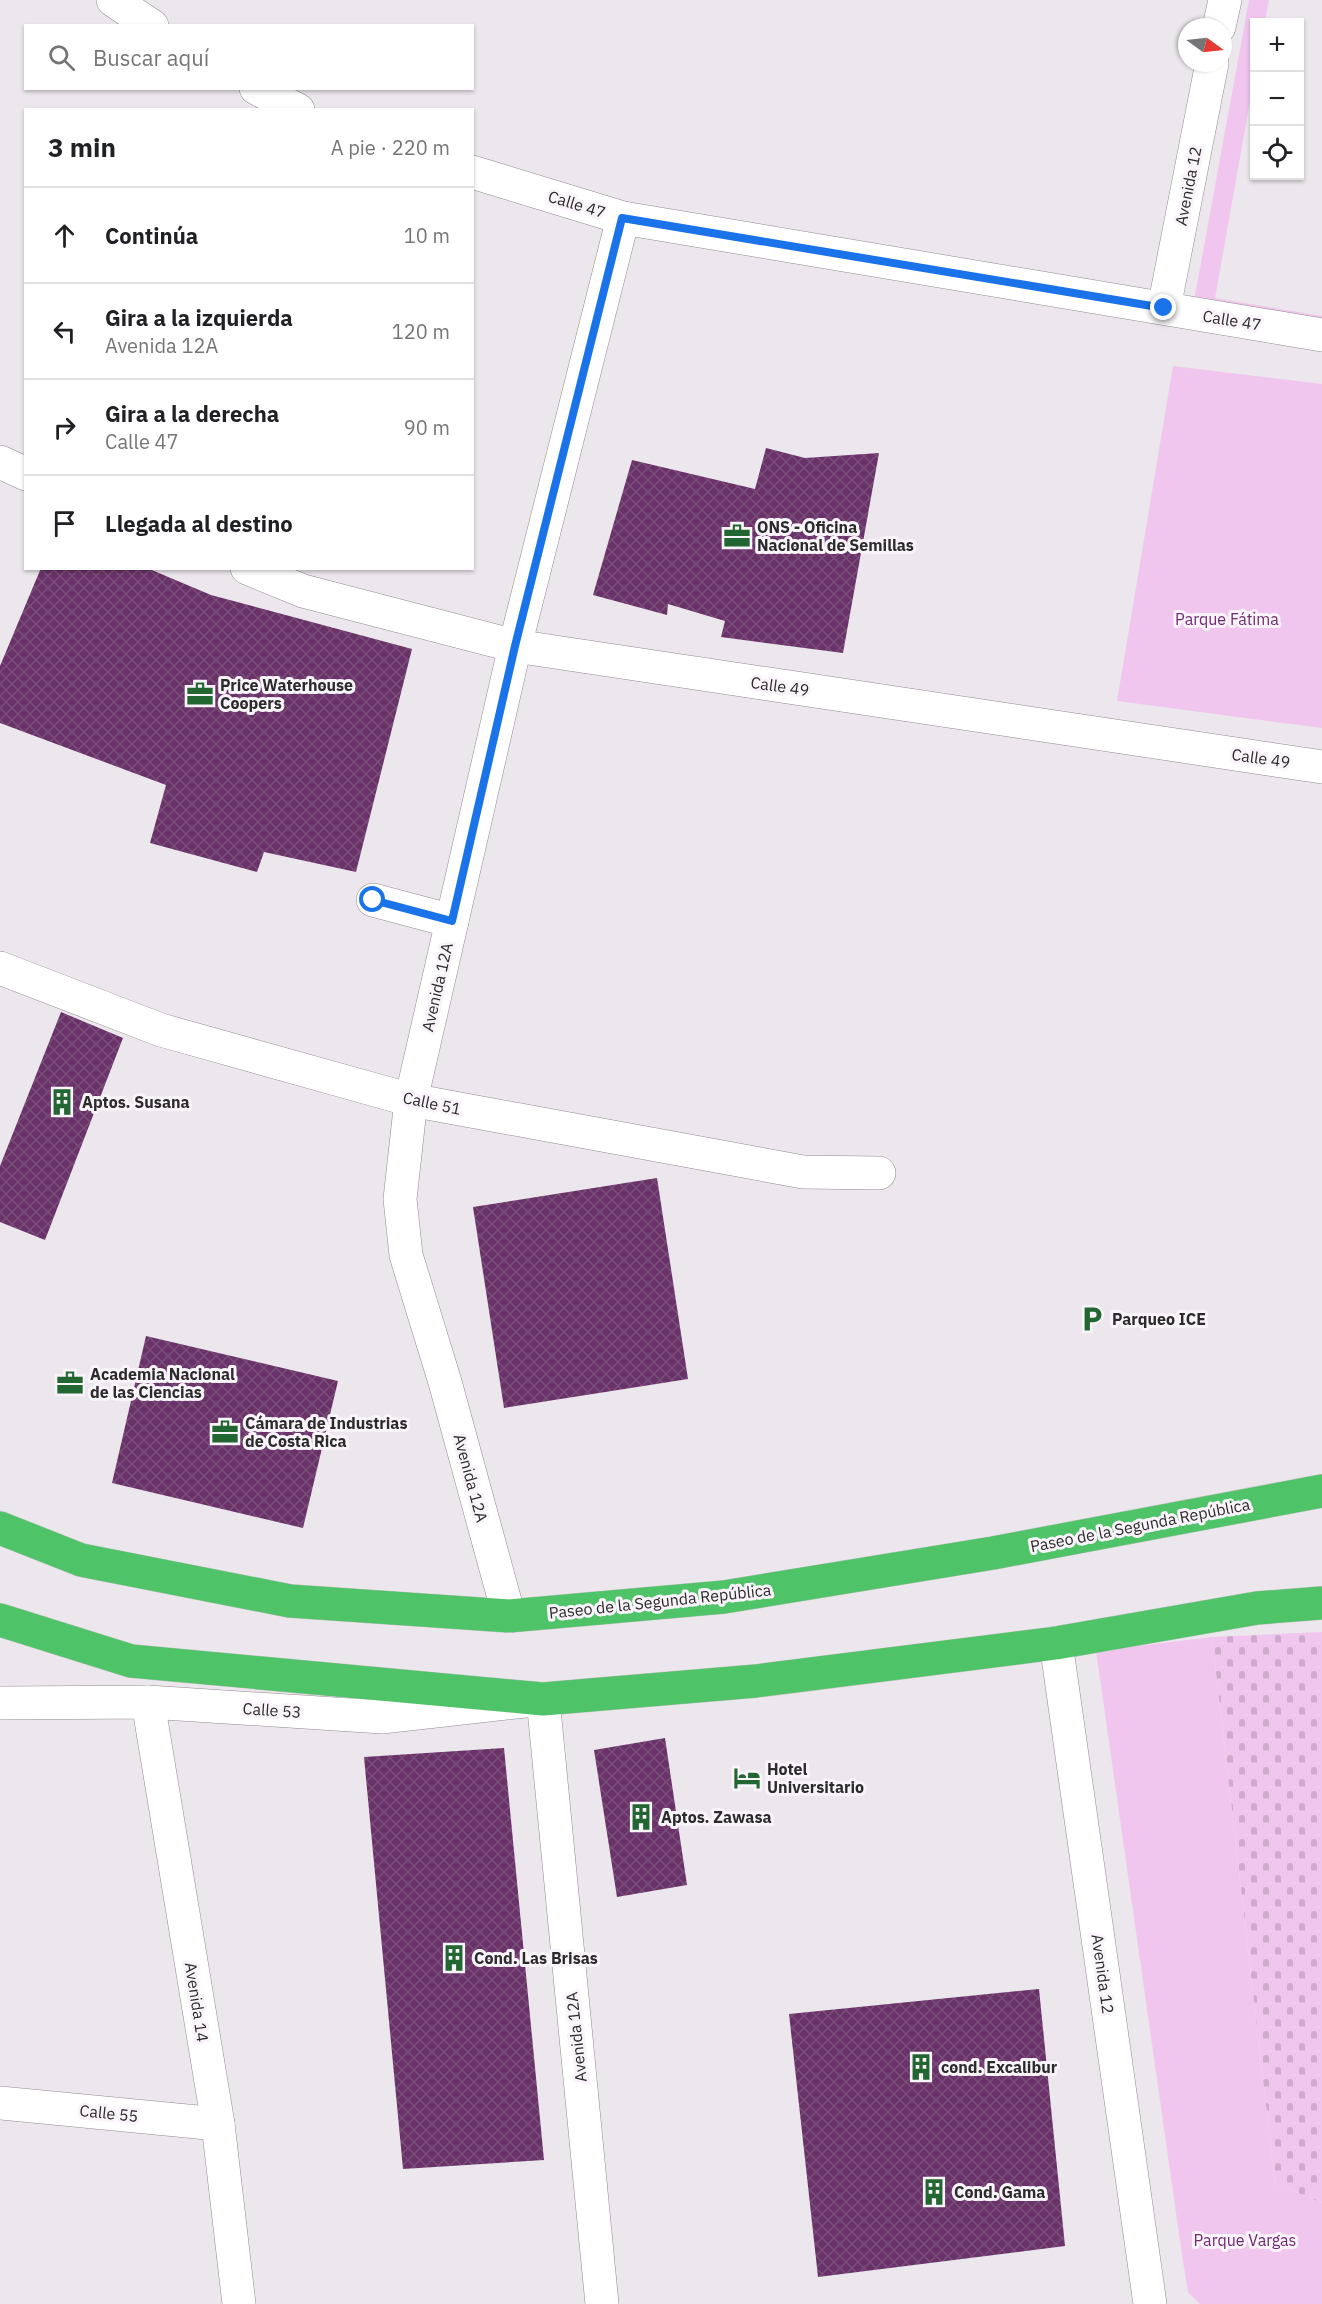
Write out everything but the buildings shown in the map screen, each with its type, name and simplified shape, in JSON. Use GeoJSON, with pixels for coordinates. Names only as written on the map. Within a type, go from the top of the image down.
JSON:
{"type":"FeatureCollection","features":[{"type":"Feature","properties":{"kind":"highway","name":"Paseo de la Segunda República"},"geometry":{"type":"LineString","coordinates":[[0,1528],[81,1560],[291,1601],[509,1616],[724,1598],[993,1553],[1322,1491]]}},
{"type":"Feature","properties":{"kind":"highway"},"geometry":{"type":"LineString","coordinates":[[0,1620],[131,1661],[543,1699],[756,1681],[1056,1644],[1257,1608],[1322,1603]]}},
{"type":"Feature","properties":{"kind":"street"},"geometry":{"type":"LineString","coordinates":[[113,0],[149,24]]}},
{"type":"Feature","properties":{"kind":"street"},"geometry":{"type":"LineString","coordinates":[[1221,18],[1225,0]]}},
{"type":"Feature","properties":{"kind":"street","name":"Avenida 12"},"geometry":{"type":"LineString","coordinates":[[1164,308],[1210,72]]}},
{"type":"Feature","properties":{"kind":"street"},"geometry":{"type":"LineString","coordinates":[[260,90],[294,108]]}},
{"type":"Feature","properties":{"kind":"street","name":"Calle 47"},"geometry":{"type":"LineString","coordinates":[[474,173],[622,218],[1322,335]]}},
{"type":"Feature","properties":{"kind":"street","name":"Avenida 12A"},"geometry":{"type":"LineString","coordinates":[[509,1616],[445,1382],[406,1255],[400,1199],[411,1100],[515,646],[622,218]]}},
{"type":"Feature","properties":{"kind":"street"},"geometry":{"type":"LineString","coordinates":[[0,462],[24,473]]}},
{"type":"Feature","properties":{"kind":"street","name":"Calle 49"},"geometry":{"type":"LineString","coordinates":[[252,570],[303,591],[515,646],[1322,767]]}},
{"type":"Feature","properties":{"kind":"street"},"geometry":{"type":"LineString","coordinates":[[373,900],[452,921]]}},
{"type":"Feature","properties":{"kind":"street","name":"Calle 51"},"geometry":{"type":"LineString","coordinates":[[0,968],[161,1030],[411,1100],[803,1172],[879,1173]]}},
{"type":"Feature","properties":{"kind":"street","name":"Avenida 12"},"geometry":{"type":"LineString","coordinates":[[1056,1644],[1150,2304]]}},
{"type":"Feature","properties":{"kind":"street","name":"Avenida 12A"},"geometry":{"type":"LineString","coordinates":[[543,1699],[602,2304]]}},
{"type":"Feature","properties":{"kind":"street","name":"Calle 53"},"geometry":{"type":"LineString","coordinates":[[0,1703],[148,1702],[382,1717],[543,1699]]}},
{"type":"Feature","properties":{"kind":"street","name":"Avenida 14"},"geometry":{"type":"LineString","coordinates":[[148,1702],[218,2124],[239,2304]]}},
{"type":"Feature","properties":{"kind":"street","name":"Calle 55"},"geometry":{"type":"LineString","coordinates":[[0,2103],[218,2124]]}},
{"type":"Feature","properties":{"kind":"green space"},"geometry":{"type":"Polygon","coordinates":[[[1249,0],[1269,0],[1266,18],[1250,18],[1250,101],[1215,298],[1322,316],[1322,322],[1194,301],[1249,0]]]}},
{"type":"Feature","properties":{"kind":"green space","name":"Parque Fátima"},"geometry":{"type":"Polygon","coordinates":[[[1173,366],[1322,384],[1322,728],[1117,701],[1173,366]]]}},
{"type":"Feature","properties":{"kind":"green space"},"geometry":{"type":"Polygon","coordinates":[[[1322,1632],[1322,2203],[1275,2183],[1212,1637],[1322,1632]]]}},
{"type":"Feature","properties":{"kind":"green space","name":"Parque Vargas"},"geometry":{"type":"Polygon","coordinates":[[[1212,1637],[1275,2183],[1322,2203],[1322,2304],[1200,2304],[1188,2292],[1096,1651],[1212,1637]]]}},
{"type":"Feature","properties":{"kind":"place","name":"ONS - Oficina Nacional de Semillas"},"geometry":{"type":"Point","coordinates":[737,536]}},
{"type":"Feature","properties":{"kind":"place","name":"Price Waterhouse Coopers"},"geometry":{"type":"Point","coordinates":[200,694]}},
{"type":"Feature","properties":{"kind":"place","name":"Aptos. Susana"},"geometry":{"type":"Point","coordinates":[62,1102]}},
{"type":"Feature","properties":{"kind":"place","name":"Parqueo ICE"},"geometry":{"type":"Point","coordinates":[1092,1319]}},
{"type":"Feature","properties":{"kind":"place","name":"Academia Nacional de las Ciencias"},"geometry":{"type":"Point","coordinates":[70,1383]}},
{"type":"Feature","properties":{"kind":"place","name":"Cámara de Industrias de Costa Rica"},"geometry":{"type":"Point","coordinates":[225,1432]}},
{"type":"Feature","properties":{"kind":"place","name":"Hotel Universitario"},"geometry":{"type":"Point","coordinates":[747,1778]}},
{"type":"Feature","properties":{"kind":"place","name":"Aptos. Zawasa"},"geometry":{"type":"Point","coordinates":[641,1817]}},
{"type":"Feature","properties":{"kind":"place","name":"Cond. Las Brisas"},"geometry":{"type":"Point","coordinates":[454,1958]}},
{"type":"Feature","properties":{"kind":"place","name":"cond. Excalibur"},"geometry":{"type":"Point","coordinates":[921,2067]}},
{"type":"Feature","properties":{"kind":"place","name":"Cond. Gama"},"geometry":{"type":"Point","coordinates":[934,2192]}},
{"type":"Feature","properties":{"kind":"route"},"geometry":{"type":"LineString","coordinates":[[373,900],[452,921],[515,646],[622,218],[1164,308]]}}]}
